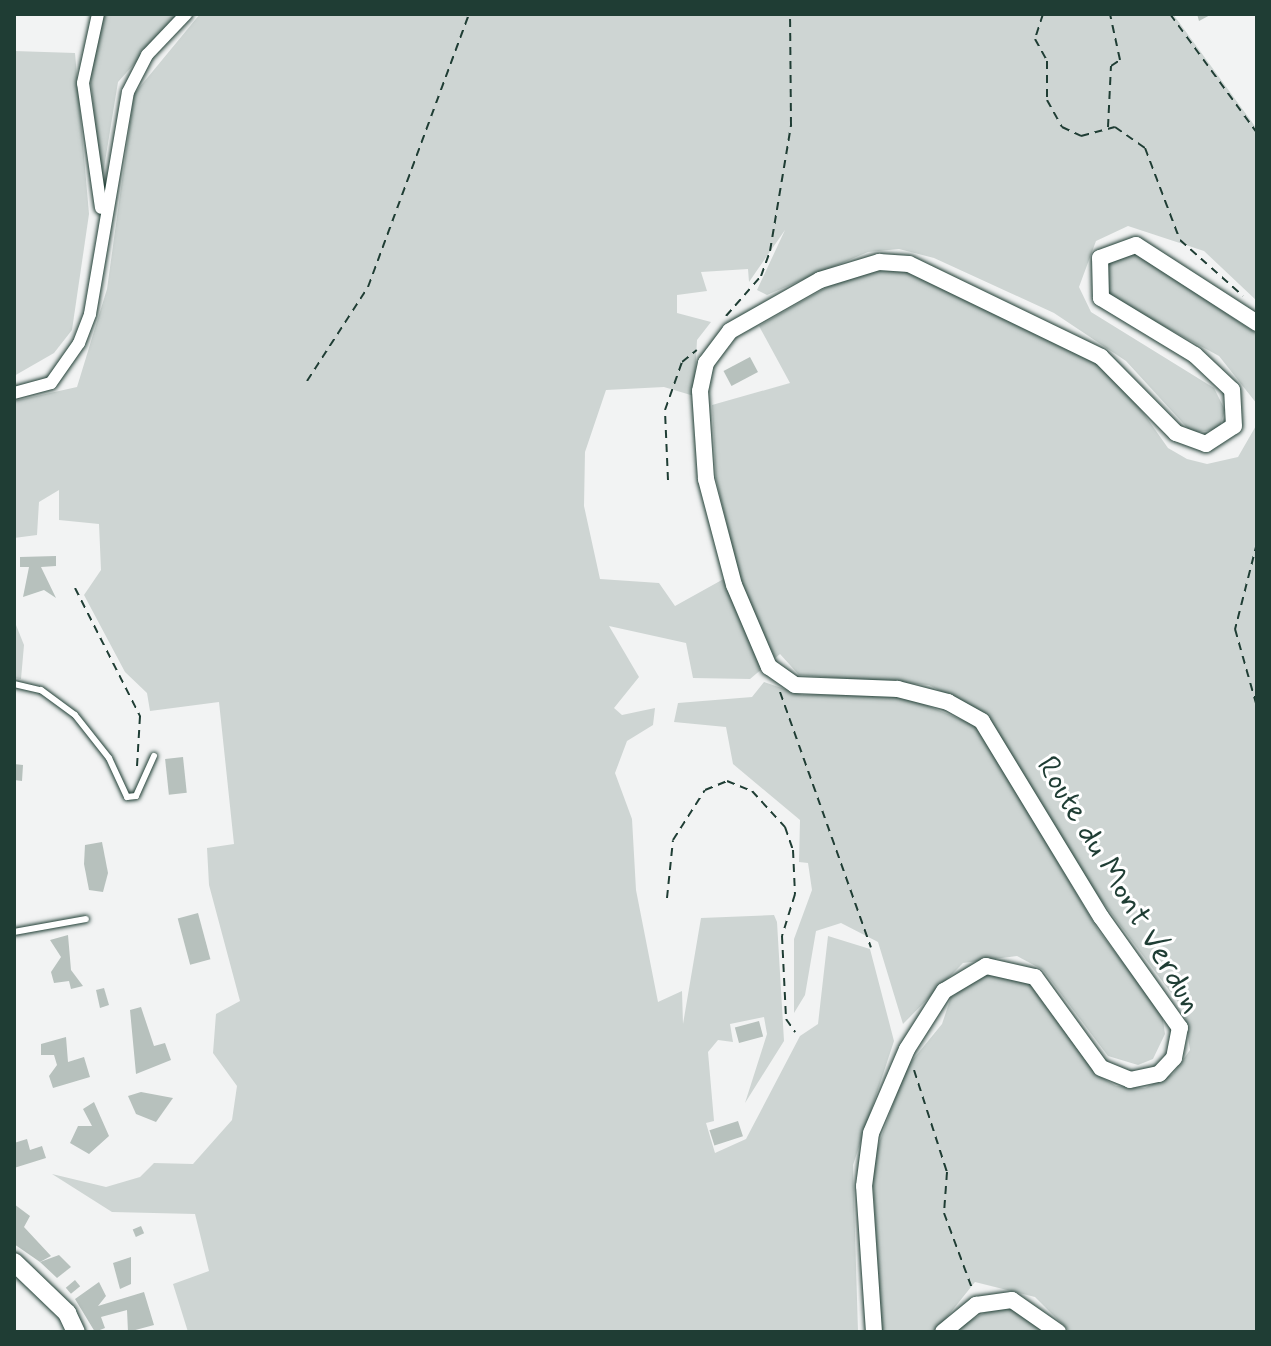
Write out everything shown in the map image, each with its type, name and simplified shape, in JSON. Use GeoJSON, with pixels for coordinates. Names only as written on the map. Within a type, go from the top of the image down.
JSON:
{"type":"FeatureCollection","features":[{"type":"Feature","properties":{"kind":"main road"},"geometry":{"type":"LineString","coordinates":[[14,1262],[67,1313],[76,1332]]}},
{"type":"Feature","properties":{"kind":"street"},"geometry":{"type":"LineString","coordinates":[[98,14],[83,83],[103,219]]}},
{"type":"Feature","properties":{"kind":"street"},"geometry":{"type":"LineString","coordinates":[[14,393],[51,383],[79,343],[90,314],[103,219],[128,92],[147,55],[186,14]]}},
{"type":"Feature","properties":{"kind":"street"},"geometry":{"type":"LineString","coordinates":[[769,667],[734,585],[706,479],[700,391],[712,348],[820,280],[879,262],[909,264],[1101,357],[1176,433],[1206,444],[1234,426],[1232,390],[1195,355],[1101,298],[1100,258],[1136,245],[1254,315]]}},
{"type":"Feature","properties":{"kind":"street","name":"Route du Mont Verdun"},"geometry":{"type":"LineString","coordinates":[[769,667],[795,685],[898,689],[948,702],[982,721],[1101,917],[1180,1028],[1174,1058],[1159,1074],[1130,1080],[1101,1068],[1035,977],[986,966],[944,991],[907,1049],[866,1159],[874,1332]]}},
{"type":"Feature","properties":{"kind":"street"},"geometry":{"type":"LineString","coordinates":[[943,1332],[976,1305],[1012,1300],[1058,1332]]}},
{"type":"Feature","properties":{"kind":"lane"},"geometry":{"type":"LineString","coordinates":[[14,684],[60,700],[109,758],[121,791],[136,796],[154,756]]}},
{"type":"Feature","properties":{"kind":"lane"},"geometry":{"type":"LineString","coordinates":[[14,932],[86,919]]}},
{"type":"Feature","properties":{"kind":"path"},"geometry":{"type":"LineString","coordinates":[[307,381],[368,287],[469,14]]}},
{"type":"Feature","properties":{"kind":"path"},"geometry":{"type":"LineString","coordinates":[[668,480],[671,389],[690,352],[712,348],[770,251],[791,125],[790,14]]}},
{"type":"Feature","properties":{"kind":"path"},"geometry":{"type":"LineString","coordinates":[[1043,14],[1035,39],[1047,61],[1047,100],[1055,115],[1071,136],[1108,128],[1145,148],[1180,240],[1225,273],[1254,315]]}},
{"type":"Feature","properties":{"kind":"path"},"geometry":{"type":"LineString","coordinates":[[1108,128],[1111,66],[1120,60],[1110,14]]}},
{"type":"Feature","properties":{"kind":"path"},"geometry":{"type":"LineString","coordinates":[[1170,14],[1257,133]]}},
{"type":"Feature","properties":{"kind":"path"},"geometry":{"type":"LineString","coordinates":[[1257,543],[1235,629],[1257,707]]}},
{"type":"Feature","properties":{"kind":"path"},"geometry":{"type":"LineString","coordinates":[[75,588],[140,716],[136,796]]}},
{"type":"Feature","properties":{"kind":"path"},"geometry":{"type":"LineString","coordinates":[[769,667],[834,825],[871,947]]}},
{"type":"Feature","properties":{"kind":"path"},"geometry":{"type":"LineString","coordinates":[[667,898],[673,840],[705,790],[727,781],[752,791],[785,827],[793,850],[795,894],[782,936],[786,1019],[795,1032]]}},
{"type":"Feature","properties":{"kind":"path"},"geometry":{"type":"LineString","coordinates":[[907,1049],[947,1172],[944,1213],[964,1253],[976,1305]]}},
{"type":"Feature","properties":{"kind":"shaded area"},"geometry":{"type":"Polygon","coordinates":[[[104,14],[179,14],[118,82],[101,186],[90,73],[104,14]]]}},
{"type":"Feature","properties":{"kind":"shaded area"},"geometry":{"type":"Polygon","coordinates":[[[200,14],[1173,14],[1257,129],[1257,301],[1204,251],[1128,226],[1096,241],[1079,287],[1091,312],[1214,388],[1225,410],[1219,429],[1192,433],[1126,361],[1054,313],[934,258],[899,249],[868,252],[767,295],[757,290],[785,230],[749,282],[748,269],[701,272],[707,291],[677,295],[677,313],[711,322],[697,340],[694,396],[664,387],[606,390],[585,452],[584,506],[600,579],[659,583],[675,606],[738,571],[716,479],[712,405],[790,383],[759,326],[848,275],[879,268],[913,271],[1097,364],[1130,394],[1168,448],[1187,459],[1207,464],[1238,457],[1257,424],[1257,1332],[1070,1332],[1035,1297],[975,1282],[935,1332],[881,1332],[872,1163],[906,1068],[942,1024],[951,997],[986,973],[1028,982],[1096,1074],[1116,1086],[1145,1088],[1173,1074],[1190,1050],[1184,1010],[1086,880],[984,714],[929,685],[799,675],[780,654],[750,679],[693,678],[686,643],[609,626],[639,677],[614,708],[622,715],[655,708],[653,725],[627,741],[615,773],[632,819],[636,890],[658,1002],[682,991],[683,1024],[701,918],[774,915],[777,922],[784,1041],[745,1103],[767,1034],[764,1017],[730,1024],[733,1042],[718,1040],[708,1052],[714,1121],[706,1123],[715,1153],[746,1139],[800,1036],[818,1024],[828,936],[870,949],[894,1041],[853,1165],[858,1332],[188,1332],[173,1284],[209,1271],[195,1214],[112,1212],[52,1174],[106,1187],[140,1177],[154,1163],[193,1164],[232,1120],[237,1086],[213,1053],[216,1014],[240,1001],[209,885],[207,848],[234,844],[219,702],[150,711],[147,693],[125,672],[84,595],[101,570],[99,524],[59,520],[59,490],[39,502],[37,535],[14,538],[14,401],[77,387],[107,289],[134,94],[200,14]]]}},
{"type":"Feature","properties":{"kind":"shaded area"},"geometry":{"type":"Polygon","coordinates":[[[14,51],[75,53],[89,214],[72,330],[54,353],[14,376],[14,51]]]}},
{"type":"Feature","properties":{"kind":"shaded area"},"geometry":{"type":"Polygon","coordinates":[[[1135,252],[1257,334],[1257,404],[1219,356],[1106,295],[1104,262],[1135,252]]]}},
{"type":"Feature","properties":{"kind":"shaded area"},"geometry":{"type":"Polygon","coordinates":[[[14,620],[24,645],[21,679],[14,678],[14,620]]]}},
{"type":"Feature","properties":{"kind":"shaded area"},"geometry":{"type":"Polygon","coordinates":[[[764,682],[802,695],[899,694],[977,726],[1098,930],[1162,1013],[1165,1034],[1153,1059],[1138,1065],[1108,1056],[1043,970],[1017,956],[963,963],[903,1024],[878,942],[841,923],[816,931],[805,995],[794,1013],[794,939],[812,890],[808,863],[799,862],[800,820],[733,764],[726,727],[674,722],[678,703],[752,697],[764,682]]]}},
{"type":"Feature","properties":{"kind":"shaded area"},"geometry":{"type":"Polygon","coordinates":[[[999,1305],[1017,1309],[1048,1332],[949,1332],[999,1305]]]}},
{"type":"Feature","properties":{"kind":"building"},"geometry":{"type":"Polygon","coordinates":[[[1197,14],[1212,14],[1199,21],[1197,14]]]}},
{"type":"Feature","properties":{"kind":"building"},"geometry":{"type":"Polygon","coordinates":[[[750,357],[758,372],[731,386],[724,371],[750,357]]]}},
{"type":"Feature","properties":{"kind":"building"},"geometry":{"type":"Polygon","coordinates":[[[56,556],[56,566],[41,567],[56,598],[44,590],[23,597],[29,567],[20,567],[20,557],[56,556]]]}},
{"type":"Feature","properties":{"kind":"building"},"geometry":{"type":"Polygon","coordinates":[[[183,757],[187,793],[169,795],[165,759],[183,757]]]}},
{"type":"Feature","properties":{"kind":"building"},"geometry":{"type":"Polygon","coordinates":[[[14,764],[23,765],[22,781],[14,780],[14,764]]]}},
{"type":"Feature","properties":{"kind":"building"},"geometry":{"type":"Polygon","coordinates":[[[102,842],[108,873],[103,892],[89,890],[84,864],[85,845],[102,842]]]}},
{"type":"Feature","properties":{"kind":"building"},"geometry":{"type":"Polygon","coordinates":[[[198,913],[210,959],[190,965],[178,918],[198,913]]]}},
{"type":"Feature","properties":{"kind":"building"},"geometry":{"type":"Polygon","coordinates":[[[68,935],[71,970],[83,986],[71,989],[69,981],[54,983],[51,972],[61,957],[50,940],[68,935]]]}},
{"type":"Feature","properties":{"kind":"building"},"geometry":{"type":"Polygon","coordinates":[[[104,988],[109,1005],[100,1008],[96,990],[104,988]]]}},
{"type":"Feature","properties":{"kind":"building"},"geometry":{"type":"Polygon","coordinates":[[[141,1007],[154,1046],[165,1043],[171,1060],[136,1074],[130,1010],[141,1007]]]}},
{"type":"Feature","properties":{"kind":"building"},"geometry":{"type":"Polygon","coordinates":[[[759,1021],[763,1036],[739,1043],[735,1027],[759,1021]]]}},
{"type":"Feature","properties":{"kind":"building"},"geometry":{"type":"Polygon","coordinates":[[[66,1037],[68,1062],[84,1057],[90,1077],[53,1088],[49,1076],[57,1065],[54,1055],[41,1055],[41,1044],[66,1037]]]}},
{"type":"Feature","properties":{"kind":"building"},"geometry":{"type":"Polygon","coordinates":[[[141,1092],[173,1098],[156,1122],[136,1114],[128,1096],[141,1092]]]}},
{"type":"Feature","properties":{"kind":"building"},"geometry":{"type":"Polygon","coordinates":[[[94,1102],[109,1136],[89,1154],[70,1143],[78,1126],[92,1126],[83,1109],[94,1102]]]}},
{"type":"Feature","properties":{"kind":"building"},"geometry":{"type":"Polygon","coordinates":[[[738,1121],[743,1136],[714,1145],[709,1130],[738,1121]]]}},
{"type":"Feature","properties":{"kind":"building"},"geometry":{"type":"Polygon","coordinates":[[[27,1139],[30,1150],[42,1146],[46,1158],[14,1168],[14,1143],[27,1139]]]}},
{"type":"Feature","properties":{"kind":"building"},"geometry":{"type":"Polygon","coordinates":[[[14,1204],[30,1216],[24,1227],[51,1256],[40,1262],[14,1244],[14,1204]]]}},
{"type":"Feature","properties":{"kind":"building"},"geometry":{"type":"Polygon","coordinates":[[[141,1226],[144,1233],[136,1237],[133,1230],[141,1226]]]}},
{"type":"Feature","properties":{"kind":"building"},"geometry":{"type":"Polygon","coordinates":[[[59,1255],[71,1267],[57,1278],[40,1262],[59,1255]]]}},
{"type":"Feature","properties":{"kind":"building"},"geometry":{"type":"Polygon","coordinates":[[[131,1257],[131,1284],[120,1289],[113,1263],[131,1257]]]}},
{"type":"Feature","properties":{"kind":"building"},"geometry":{"type":"Polygon","coordinates":[[[75,1280],[80,1286],[71,1294],[66,1288],[75,1280]]]}},
{"type":"Feature","properties":{"kind":"building"},"geometry":{"type":"Polygon","coordinates":[[[99,1282],[106,1296],[98,1306],[144,1292],[154,1325],[128,1332],[127,1310],[101,1317],[105,1328],[95,1332],[75,1299],[99,1282]]]}}]}
